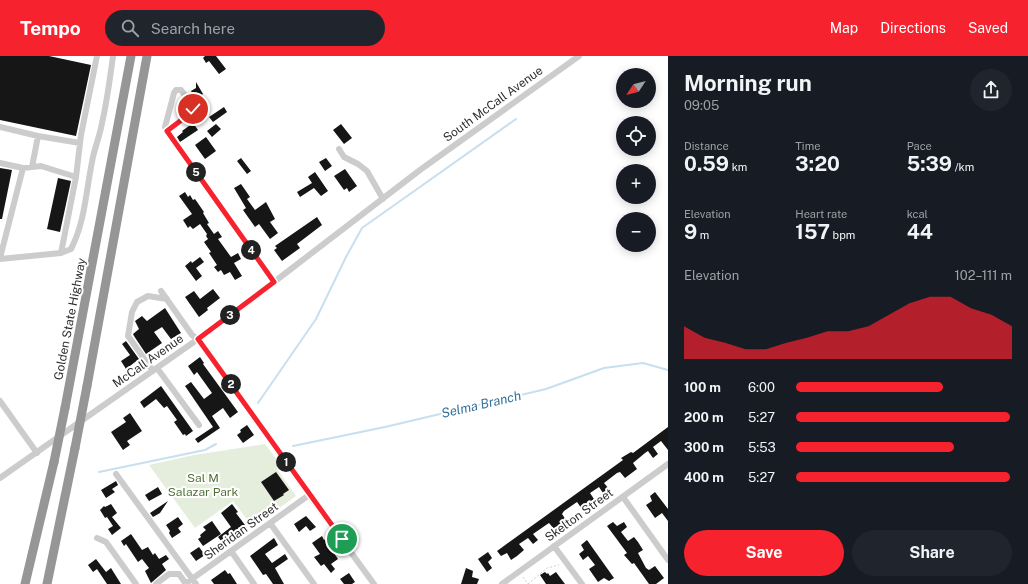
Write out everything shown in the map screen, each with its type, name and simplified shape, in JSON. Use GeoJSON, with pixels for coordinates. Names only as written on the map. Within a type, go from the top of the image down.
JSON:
{"type":"FeatureCollection","features":[{"type":"Feature","properties":{"kind":"highway","name":"Golden State Highway"},"geometry":{"type":"LineString","coordinates":[[25,584],[54,462],[65,408],[131,56]]}},
{"type":"Feature","properties":{"kind":"highway"},"geometry":{"type":"LineString","coordinates":[[48,584],[87,386],[147,56]]}},
{"type":"Feature","properties":{"kind":"street"},"geometry":{"type":"LineString","coordinates":[[61,253],[97,56]]}},
{"type":"Feature","properties":{"kind":"street"},"geometry":{"type":"LineString","coordinates":[[22,168],[0,259],[61,253],[71,248],[77,237],[85,202],[92,161],[102,124],[110,83],[113,56]]}},
{"type":"Feature","properties":{"kind":"street","name":"South McCall Avenue"},"geometry":{"type":"LineString","coordinates":[[420,170],[579,56]]}},
{"type":"Feature","properties":{"kind":"street"},"geometry":{"type":"LineString","coordinates":[[167,131],[192,112],[193,106],[181,90],[176,90],[174,92],[165,127],[167,131],[274,282]]}},
{"type":"Feature","properties":{"kind":"street"},"geometry":{"type":"LineString","coordinates":[[0,127],[38,136],[80,143]]}},
{"type":"Feature","properties":{"kind":"street"},"geometry":{"type":"LineString","coordinates":[[32,167],[38,136]]}},
{"type":"Feature","properties":{"kind":"street"},"geometry":{"type":"LineString","coordinates":[[339,148],[344,156],[367,171],[383,199]]}},
{"type":"Feature","properties":{"kind":"street"},"geometry":{"type":"LineString","coordinates":[[0,163],[22,168],[41,166],[76,177]]}},
{"type":"Feature","properties":{"kind":"street","name":"McCall Avenue"},"geometry":{"type":"LineString","coordinates":[[0,478],[198,339],[420,170]]}},
{"type":"Feature","properties":{"kind":"street"},"geometry":{"type":"LineString","coordinates":[[162,291],[192,335],[198,339],[374,584]]}},
{"type":"Feature","properties":{"kind":"street"},"geometry":{"type":"LineString","coordinates":[[168,299],[148,296],[137,302],[132,312],[128,336],[199,425]]}},
{"type":"Feature","properties":{"kind":"street"},"geometry":{"type":"LineString","coordinates":[[0,401],[37,453]]}},
{"type":"Feature","properties":{"kind":"street","name":"Skelton Street"},"geometry":{"type":"LineString","coordinates":[[502,584],[668,464]]}},
{"type":"Feature","properties":{"kind":"street"},"geometry":{"type":"LineString","coordinates":[[116,474],[194,582]]}},
{"type":"Feature","properties":{"kind":"street","name":"Sheridan Street"},"geometry":{"type":"LineString","coordinates":[[186,584],[194,582],[231,551],[309,495]]}},
{"type":"Feature","properties":{"kind":"street"},"geometry":{"type":"LineString","coordinates":[[623,497],[668,560]]}},
{"type":"Feature","properties":{"kind":"street"},"geometry":{"type":"LineString","coordinates":[[270,523],[314,584]]}},
{"type":"Feature","properties":{"kind":"street"},"geometry":{"type":"LineString","coordinates":[[97,538],[106,542],[136,584]]}},
{"type":"Feature","properties":{"kind":"street"},"geometry":{"type":"LineString","coordinates":[[554,546],[582,584]]}},
{"type":"Feature","properties":{"kind":"street"},"geometry":{"type":"LineString","coordinates":[[231,551],[254,584]]}},
{"type":"Feature","properties":{"kind":"street"},"geometry":{"type":"LineString","coordinates":[[156,584],[170,574],[179,574],[186,584]]}},
{"type":"Feature","properties":{"kind":"path"},"geometry":{"type":"LineString","coordinates":[[523,577],[528,584],[547,568],[560,564]]}},
{"type":"Feature","properties":{"kind":"green space","name":"Sal M Salazar Park"},"geometry":{"type":"Polygon","coordinates":[[[265,444],[277,460],[277,469],[296,496],[253,527],[233,501],[195,528],[149,465],[194,455],[265,444]]]}},
{"type":"Feature","properties":{"kind":"building"},"geometry":{"type":"Polygon","coordinates":[[[0,56],[49,56],[91,65],[76,136],[0,120],[0,56]]]}},
{"type":"Feature","properties":{"kind":"building"},"geometry":{"type":"Polygon","coordinates":[[[205,56],[216,56],[226,69],[219,74],[209,61],[206,63],[203,58],[205,56]]]}},
{"type":"Feature","properties":{"kind":"building"},"geometry":{"type":"Polygon","coordinates":[[[196,82],[203,94],[201,96],[203,100],[198,103],[191,91],[196,88],[196,82]]]}},
{"type":"Feature","properties":{"kind":"building"},"geometry":{"type":"Polygon","coordinates":[[[224,107],[227,112],[213,122],[209,117],[224,107]]]}},
{"type":"Feature","properties":{"kind":"building"},"geometry":{"type":"Polygon","coordinates":[[[193,123],[198,130],[180,142],[177,137],[183,132],[182,131],[193,123]]]}},
{"type":"Feature","properties":{"kind":"building"},"geometry":{"type":"Polygon","coordinates":[[[216,124],[221,129],[212,137],[207,131],[216,124]]]}},
{"type":"Feature","properties":{"kind":"building"},"geometry":{"type":"Polygon","coordinates":[[[341,124],[352,138],[344,144],[333,130],[341,124]]]}},
{"type":"Feature","properties":{"kind":"building"},"geometry":{"type":"Polygon","coordinates":[[[206,137],[216,151],[205,159],[195,145],[206,137]]]}},
{"type":"Feature","properties":{"kind":"building"},"geometry":{"type":"Polygon","coordinates":[[[241,158],[251,171],[247,174],[237,161],[241,158]]]}},
{"type":"Feature","properties":{"kind":"building"},"geometry":{"type":"Polygon","coordinates":[[[326,158],[332,166],[325,171],[319,162],[326,158]]]}},
{"type":"Feature","properties":{"kind":"building"},"geometry":{"type":"Polygon","coordinates":[[[0,168],[12,170],[2,219],[0,219],[0,168]]]}},
{"type":"Feature","properties":{"kind":"building"},"geometry":{"type":"Polygon","coordinates":[[[345,169],[357,186],[349,192],[347,188],[344,190],[334,176],[345,169]]]}},
{"type":"Feature","properties":{"kind":"building"},"geometry":{"type":"Polygon","coordinates":[[[315,172],[328,191],[321,196],[314,188],[300,197],[297,192],[312,183],[308,177],[315,172]]]}},
{"type":"Feature","properties":{"kind":"building"},"geometry":{"type":"Polygon","coordinates":[[[58,178],[71,181],[60,232],[47,229],[58,178]]]}},
{"type":"Feature","properties":{"kind":"building"},"geometry":{"type":"Polygon","coordinates":[[[241,184],[250,197],[247,199],[255,210],[266,202],[275,219],[270,222],[278,233],[270,239],[259,224],[255,227],[243,210],[246,208],[234,188],[241,184]]]}},
{"type":"Feature","properties":{"kind":"building"},"geometry":{"type":"Polygon","coordinates":[[[185,192],[188,197],[190,195],[193,200],[195,199],[204,212],[203,213],[209,223],[207,224],[214,234],[218,231],[222,237],[218,239],[231,257],[238,253],[241,259],[234,263],[242,276],[235,280],[230,272],[224,275],[221,270],[218,272],[214,267],[217,265],[204,242],[208,239],[206,236],[207,234],[200,224],[193,229],[190,226],[188,228],[183,220],[192,214],[179,196],[185,192]]]}},
{"type":"Feature","properties":{"kind":"building"},"geometry":{"type":"Polygon","coordinates":[[[317,217],[322,225],[297,244],[300,248],[282,261],[274,250],[277,248],[275,246],[317,217]]]}},
{"type":"Feature","properties":{"kind":"building"},"geometry":{"type":"Polygon","coordinates":[[[200,257],[204,262],[196,268],[202,276],[196,281],[185,266],[191,261],[192,263],[200,257]]]}},
{"type":"Feature","properties":{"kind":"building"},"geometry":{"type":"Polygon","coordinates":[[[213,289],[220,298],[207,308],[208,310],[199,317],[185,297],[194,291],[200,299],[213,289]]]}},
{"type":"Feature","properties":{"kind":"building"},"geometry":{"type":"Polygon","coordinates":[[[165,308],[181,333],[171,339],[162,327],[154,332],[162,343],[146,354],[133,334],[139,329],[135,321],[142,316],[147,321],[165,308]]]}},
{"type":"Feature","properties":{"kind":"building"},"geometry":{"type":"Polygon","coordinates":[[[126,341],[139,359],[126,369],[121,361],[130,355],[122,344],[126,341]]]}},
{"type":"Feature","properties":{"kind":"building"},"geometry":{"type":"Polygon","coordinates":[[[200,357],[204,363],[203,364],[238,412],[230,418],[223,408],[212,416],[220,428],[198,443],[195,439],[213,427],[185,386],[191,382],[204,399],[212,393],[197,372],[194,375],[188,366],[200,357]]]}},
{"type":"Feature","properties":{"kind":"building"},"geometry":{"type":"Polygon","coordinates":[[[161,386],[193,431],[186,436],[185,434],[183,435],[174,422],[177,420],[167,406],[164,408],[156,399],[144,408],[140,402],[161,386]]]}},
{"type":"Feature","properties":{"kind":"building"},"geometry":{"type":"Polygon","coordinates":[[[130,413],[142,431],[127,441],[130,445],[123,450],[111,432],[126,422],[123,418],[130,413]]]}},
{"type":"Feature","properties":{"kind":"building"},"geometry":{"type":"Polygon","coordinates":[[[247,425],[254,435],[243,443],[237,435],[241,432],[240,430],[247,425]]]}},
{"type":"Feature","properties":{"kind":"building"},"geometry":{"type":"Polygon","coordinates":[[[668,427],[668,450],[661,441],[653,447],[658,454],[653,458],[648,451],[633,463],[637,469],[625,478],[620,472],[617,473],[604,483],[609,489],[603,493],[599,487],[590,493],[594,499],[582,509],[577,502],[564,511],[562,514],[566,520],[554,529],[549,523],[533,534],[538,540],[533,544],[528,538],[519,544],[524,550],[511,560],[507,553],[501,556],[497,551],[623,460],[621,458],[631,452],[633,453],[668,427]]]}},
{"type":"Feature","properties":{"kind":"building"},"geometry":{"type":"Polygon","coordinates":[[[276,472],[289,490],[274,501],[261,482],[276,472]]]}},
{"type":"Feature","properties":{"kind":"building"},"geometry":{"type":"Polygon","coordinates":[[[116,481],[118,485],[112,489],[115,492],[106,498],[101,490],[116,481]]]}},
{"type":"Feature","properties":{"kind":"building"},"geometry":{"type":"Polygon","coordinates":[[[158,487],[162,494],[149,501],[145,495],[158,487]]]}},
{"type":"Feature","properties":{"kind":"building"},"geometry":{"type":"Polygon","coordinates":[[[655,492],[668,509],[668,521],[662,513],[655,518],[646,505],[652,501],[650,496],[655,492]]]}},
{"type":"Feature","properties":{"kind":"building"},"geometry":{"type":"Polygon","coordinates":[[[168,501],[160,513],[153,517],[150,513],[168,501]]]}},
{"type":"Feature","properties":{"kind":"building"},"geometry":{"type":"Polygon","coordinates":[[[111,504],[117,513],[112,517],[121,528],[112,535],[108,529],[113,526],[100,510],[104,506],[105,507],[111,504]]]}},
{"type":"Feature","properties":{"kind":"building"},"geometry":{"type":"Polygon","coordinates":[[[232,504],[238,512],[236,513],[245,525],[222,542],[218,537],[231,527],[221,513],[232,504]]]}},
{"type":"Feature","properties":{"kind":"building"},"geometry":{"type":"Polygon","coordinates":[[[306,516],[316,527],[310,531],[306,526],[299,532],[294,524],[306,516]]]}},
{"type":"Feature","properties":{"kind":"building"},"geometry":{"type":"Polygon","coordinates":[[[178,517],[183,524],[178,528],[181,532],[172,538],[166,525],[178,517]]]}},
{"type":"Feature","properties":{"kind":"building"},"geometry":{"type":"Polygon","coordinates":[[[212,521],[221,534],[203,546],[198,539],[206,530],[203,527],[212,521]]]}},
{"type":"Feature","properties":{"kind":"building"},"geometry":{"type":"Polygon","coordinates":[[[613,522],[617,526],[624,522],[627,527],[621,532],[628,541],[634,537],[638,542],[643,550],[638,553],[646,568],[649,570],[655,566],[664,578],[656,584],[649,584],[634,563],[632,564],[624,555],[627,553],[607,526],[613,522]]]}},
{"type":"Feature","properties":{"kind":"building"},"geometry":{"type":"Polygon","coordinates":[[[131,534],[142,550],[148,547],[153,555],[155,553],[159,559],[166,555],[169,559],[162,564],[166,570],[151,583],[145,571],[149,568],[142,559],[138,562],[126,544],[124,546],[121,541],[131,534]]]}},
{"type":"Feature","properties":{"kind":"building"},"geometry":{"type":"Polygon","coordinates":[[[322,536],[324,540],[326,539],[329,543],[328,544],[338,559],[331,564],[335,569],[331,573],[324,564],[321,566],[314,557],[320,554],[312,543],[322,536]]]}},
{"type":"Feature","properties":{"kind":"building"},"geometry":{"type":"Polygon","coordinates":[[[274,538],[278,545],[265,554],[272,563],[285,554],[288,559],[275,568],[284,584],[273,584],[266,574],[263,575],[250,556],[274,538]]]}},
{"type":"Feature","properties":{"kind":"building"},"geometry":{"type":"Polygon","coordinates":[[[587,540],[614,578],[609,581],[604,578],[598,582],[589,569],[595,565],[588,556],[583,560],[579,554],[584,550],[581,545],[587,540]]]}},
{"type":"Feature","properties":{"kind":"building"},"geometry":{"type":"Polygon","coordinates":[[[199,547],[205,555],[196,561],[190,553],[199,547]]]}},
{"type":"Feature","properties":{"kind":"building"},"geometry":{"type":"Polygon","coordinates":[[[488,552],[492,558],[488,562],[492,568],[487,572],[478,559],[488,552]]]}},
{"type":"Feature","properties":{"kind":"building"},"geometry":{"type":"Polygon","coordinates":[[[96,559],[106,572],[111,568],[121,584],[107,584],[97,569],[93,572],[88,565],[96,559]]]}},
{"type":"Feature","properties":{"kind":"building"},"geometry":{"type":"Polygon","coordinates":[[[466,568],[473,571],[472,577],[479,579],[477,584],[461,584],[466,568]]]}},
{"type":"Feature","properties":{"kind":"building"},"geometry":{"type":"Polygon","coordinates":[[[225,570],[228,574],[230,573],[237,584],[214,584],[211,580],[225,570]]]}},
{"type":"Feature","properties":{"kind":"building"},"geometry":{"type":"Polygon","coordinates":[[[545,572],[550,576],[556,572],[565,584],[546,584],[540,575],[545,572]]]}},
{"type":"Feature","properties":{"kind":"building"},"geometry":{"type":"Polygon","coordinates":[[[349,573],[355,582],[352,584],[344,584],[340,579],[349,573]]]}},
{"type":"Feature","properties":{"kind":"waterway"},"geometry":{"type":"LineString","coordinates":[[258,403],[316,319],[362,228],[516,119]]}},
{"type":"Feature","properties":{"kind":"waterway","name":"Selma Branch"},"geometry":{"type":"LineString","coordinates":[[293,446],[385,427],[546,389],[604,368],[643,363],[668,370]]}},
{"type":"Feature","properties":{"kind":"waterway"},"geometry":{"type":"LineString","coordinates":[[99,472],[205,450],[216,444]]}},
{"type":"Feature","properties":{"kind":"route"},"geometry":{"type":"LineString","coordinates":[[193,109],[192,112],[167,131],[274,282],[198,339],[342,539]]}}]}
